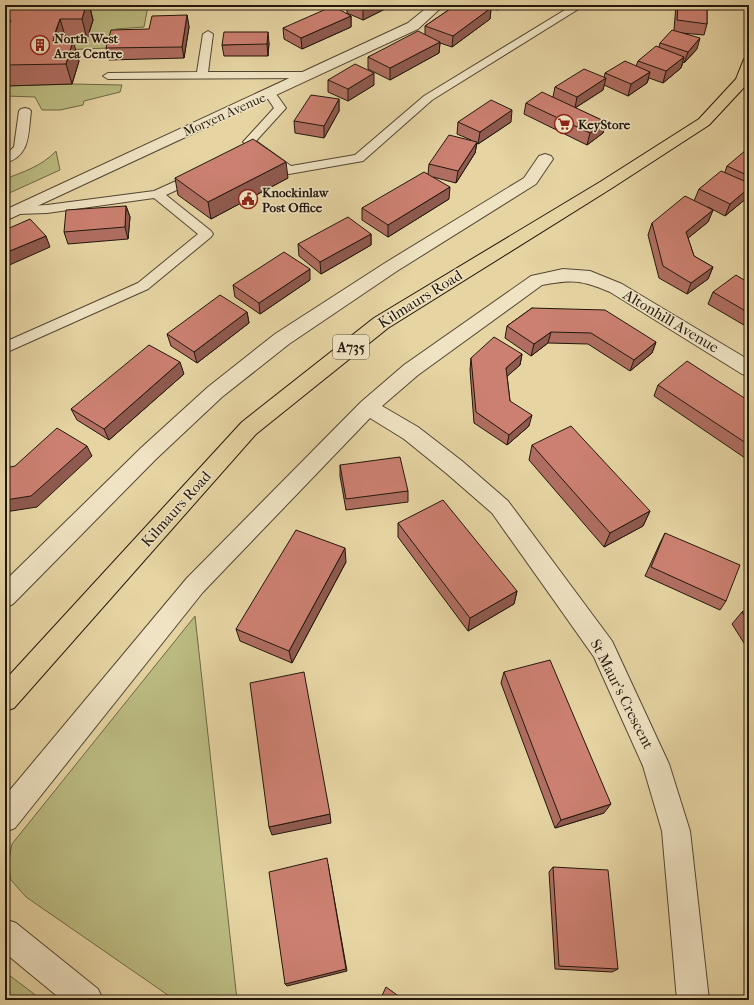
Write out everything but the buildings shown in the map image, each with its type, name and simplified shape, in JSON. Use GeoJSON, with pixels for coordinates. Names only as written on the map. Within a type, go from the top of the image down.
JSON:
{"type":"FeatureCollection","features":[{"type":"Feature","properties":{"kind":"main road","name":"Kilmaurs Road"},"geometry":{"type":"LineString","coordinates":[[5,699],[249,428],[381,323],[606,185],[704,122],[743,80],[749,62]]}},
{"type":"Feature","properties":{"kind":"street","name":"Morven Avenue"},"geometry":{"type":"LineString","coordinates":[[12,213],[413,26],[434,6]]}},
{"type":"Feature","properties":{"kind":"street"},"geometry":{"type":"LineString","coordinates":[[5,597],[149,453],[215,392],[288,334],[391,266],[530,181],[545,159]]}},
{"type":"Feature","properties":{"kind":"street","name":"Altonhill Avenue"},"geometry":{"type":"LineString","coordinates":[[368,407],[411,370],[537,280],[563,275],[590,277],[616,288],[749,369]]}},
{"type":"Feature","properties":{"kind":"street"},"geometry":{"type":"LineString","coordinates":[[5,818],[196,585],[368,407]]}},
{"type":"Feature","properties":{"kind":"street","name":"St Maur's Crescent"},"geometry":{"type":"LineString","coordinates":[[368,407],[411,434],[454,467],[500,507],[603,649],[656,764],[676,831],[693,1000]]}},
{"type":"Feature","properties":{"kind":"street"},"geometry":{"type":"LineString","coordinates":[[5,934],[87,1000]]}},
{"type":"Feature","properties":{"kind":"lane"},"geometry":{"type":"LineString","coordinates":[[270,93],[280,108],[249,142],[290,170],[359,158],[428,98],[580,5]]}},
{"type":"Feature","properties":{"kind":"lane"},"geometry":{"type":"LineString","coordinates":[[202,75],[208,34]]}},
{"type":"Feature","properties":{"kind":"lane"},"geometry":{"type":"LineString","coordinates":[[108,76],[309,75]]}},
{"type":"Feature","properties":{"kind":"lane"},"geometry":{"type":"LineString","coordinates":[[5,159],[11,157],[20,148],[25,111]]}},
{"type":"Feature","properties":{"kind":"lane"},"geometry":{"type":"LineString","coordinates":[[242,154],[257,147]]}},
{"type":"Feature","properties":{"kind":"lane"},"geometry":{"type":"LineString","coordinates":[[12,213],[157,194],[207,171]]}},
{"type":"Feature","properties":{"kind":"lane"},"geometry":{"type":"LineString","coordinates":[[5,348],[143,286],[206,234],[157,194]]}},
{"type":"Feature","properties":{"kind":"green space"},"geometry":{"type":"Polygon","coordinates":[[[167,5],[148,6],[144,27],[116,29],[108,48],[62,50],[66,39],[87,39],[93,20],[78,7],[167,5]]]}},
{"type":"Feature","properties":{"kind":"green space"},"geometry":{"type":"Polygon","coordinates":[[[72,84],[122,85],[120,92],[84,101],[83,105],[60,110],[42,110],[35,97],[5,96],[5,86],[72,84]]]}},
{"type":"Feature","properties":{"kind":"green space"},"geometry":{"type":"Polygon","coordinates":[[[56,151],[60,170],[5,195],[5,179],[38,165],[56,151]]]}},
{"type":"Feature","properties":{"kind":"green space"},"geometry":{"type":"Polygon","coordinates":[[[195,616],[237,1000],[175,1000],[26,897],[11,880],[8,864],[12,844],[195,616]]]}},
{"type":"Feature","properties":{"kind":"green space"},"geometry":{"type":"Polygon","coordinates":[[[5,972],[42,1000],[5,1000],[5,972]]]}},
{"type":"Feature","properties":{"kind":"place","name":"North West Area Centre"},"geometry":{"type":"Point","coordinates":[40,45]}},
{"type":"Feature","properties":{"kind":"place","name":"KeyStore"},"geometry":{"type":"Point","coordinates":[564,124]}},
{"type":"Feature","properties":{"kind":"place","name":"Knockinlaw Post Office"},"geometry":{"type":"Point","coordinates":[248,199]}}]}
